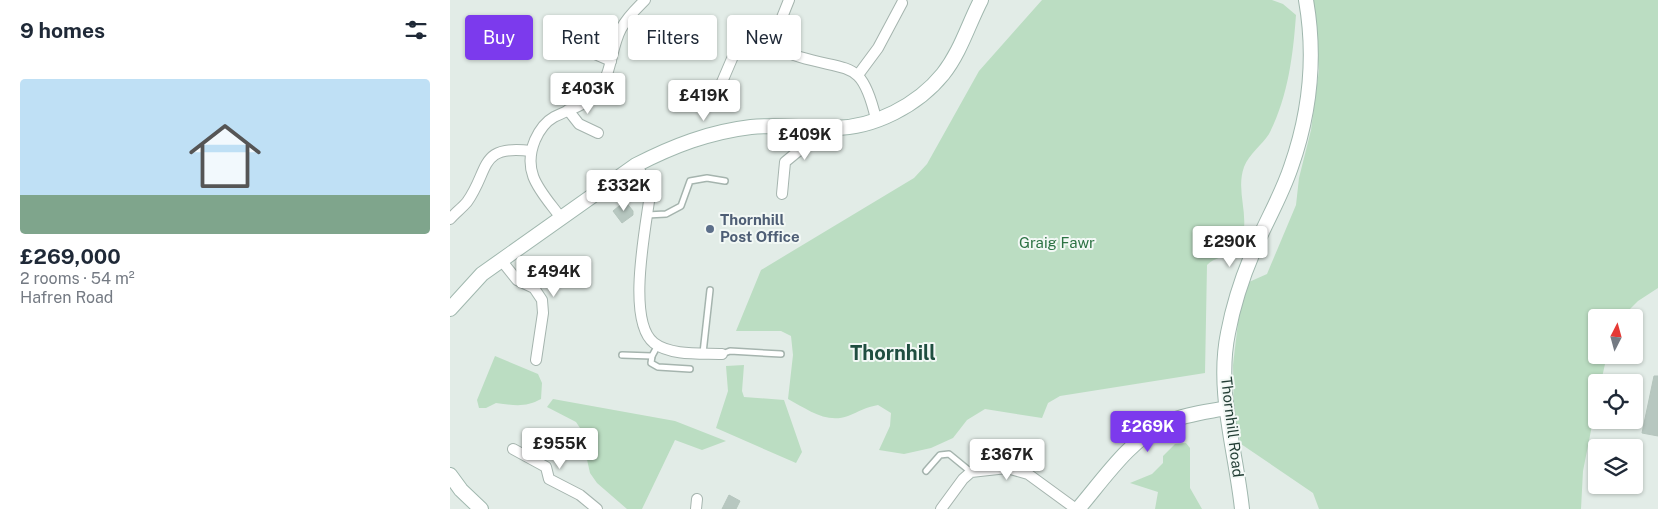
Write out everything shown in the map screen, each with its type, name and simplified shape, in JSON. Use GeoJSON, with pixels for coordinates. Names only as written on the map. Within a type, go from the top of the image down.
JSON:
{"type":"FeatureCollection","features":[{"type":"Feature","properties":{"kind":"street"},"geometry":{"type":"LineString","coordinates":[[561,218],[535,182],[530,166],[530,151],[544,125],[568,110],[588,102],[599,91],[611,61],[620,30],[630,14],[645,0]]}},
{"type":"Feature","properties":{"kind":"street"},"geometry":{"type":"LineString","coordinates":[[783,15],[789,0]]}},
{"type":"Feature","properties":{"kind":"street"},"geometry":{"type":"LineString","coordinates":[[450,309],[469,285],[500,260],[636,165],[687,142],[718,133],[784,126],[817,128],[856,126],[892,113],[912,101],[942,75],[964,39],[980,0]]}},
{"type":"Feature","properties":{"kind":"street","name":"Thornhill Road"},"geometry":{"type":"LineString","coordinates":[[1242,509],[1227,408],[1224,367],[1231,314],[1241,280],[1291,168],[1303,127],[1309,95],[1312,57],[1306,0]]}},
{"type":"Feature","properties":{"kind":"street"},"geometry":{"type":"LineString","coordinates":[[858,75],[878,48],[902,4]]}},
{"type":"Feature","properties":{"kind":"street"},"geometry":{"type":"LineString","coordinates":[[801,57],[843,66],[858,75],[868,89],[876,119]]}},
{"type":"Feature","properties":{"kind":"street"},"geometry":{"type":"LineString","coordinates":[[722,82],[731,60]]}},
{"type":"Feature","properties":{"kind":"street"},"geometry":{"type":"LineString","coordinates":[[568,110],[579,124],[598,133]]}},
{"type":"Feature","properties":{"kind":"street"},"geometry":{"type":"LineString","coordinates":[[782,194],[785,162],[813,139],[817,128]]}},
{"type":"Feature","properties":{"kind":"street"},"geometry":{"type":"LineString","coordinates":[[450,219],[466,203],[489,159],[501,151],[530,151]]}},
{"type":"Feature","properties":{"kind":"street"},"geometry":{"type":"LineString","coordinates":[[636,165],[647,182],[650,194],[638,299],[642,327],[654,343],[671,350],[722,354]]}},
{"type":"Feature","properties":{"kind":"street"},"geometry":{"type":"LineString","coordinates":[[500,260],[517,280],[534,288],[542,300],[544,313],[536,360]]}},
{"type":"Feature","properties":{"kind":"street"},"geometry":{"type":"LineString","coordinates":[[945,508],[971,472],[1007,468],[1028,474],[1077,509],[1133,448],[1150,433],[1166,423],[1184,417],[1227,408]]}},
{"type":"Feature","properties":{"kind":"street"},"geometry":{"type":"LineString","coordinates":[[513,449],[546,467],[549,479],[580,495],[597,509]]}},
{"type":"Feature","properties":{"kind":"street"},"geometry":{"type":"LineString","coordinates":[[450,475],[461,490],[481,509]]}},
{"type":"Feature","properties":{"kind":"lane"},"geometry":{"type":"LineString","coordinates":[[647,215],[666,214],[681,206],[690,181],[707,178],[725,181]]}},
{"type":"Feature","properties":{"kind":"lane"},"geometry":{"type":"LineString","coordinates":[[703,353],[710,290]]}},
{"type":"Feature","properties":{"kind":"lane"},"geometry":{"type":"LineString","coordinates":[[659,345],[652,356],[651,363],[658,367],[690,369]]}},
{"type":"Feature","properties":{"kind":"lane"},"geometry":{"type":"LineString","coordinates":[[722,354],[730,351],[781,354]]}},
{"type":"Feature","properties":{"kind":"lane"},"geometry":{"type":"LineString","coordinates":[[622,355],[652,356]]}},
{"type":"Feature","properties":{"kind":"lane"},"geometry":{"type":"LineString","coordinates":[[926,471],[940,455],[949,454],[971,472]]}},
{"type":"Feature","properties":{"kind":"green space","name":"Graig Fawr"},"geometry":{"type":"Polygon","coordinates":[[[1042,0],[1272,0],[1283,4],[1296,15],[1291,61],[1281,106],[1269,134],[1244,167],[1241,188],[1244,229],[1241,239],[1233,252],[1207,265],[1205,373],[1060,396],[1048,403],[1042,418],[985,409],[967,420],[953,438],[931,448],[904,454],[879,450],[890,426],[891,413],[878,405],[840,418],[824,417],[810,411],[788,399],[793,355],[791,336],[781,331],[736,331],[761,270],[914,178],[927,164],[979,71],[1042,0]]]}},
{"type":"Feature","properties":{"kind":"green space"},"geometry":{"type":"Polygon","coordinates":[[[1312,0],[1658,0],[1658,288],[1638,301],[1630,309],[1588,309],[1588,364],[1605,364],[1603,374],[1588,374],[1588,429],[1591,429],[1583,471],[1581,509],[1319,509],[1313,493],[1241,444],[1234,419],[1233,365],[1239,314],[1249,282],[1267,274],[1296,205],[1299,178],[1311,130],[1319,70],[1312,0]]]}},
{"type":"Feature","properties":{"kind":"green space"},"geometry":{"type":"Polygon","coordinates":[[[495,356],[538,374],[542,383],[541,399],[524,405],[496,403],[486,408],[479,408],[477,400],[495,356]]]}},
{"type":"Feature","properties":{"kind":"green space"},"geometry":{"type":"Polygon","coordinates":[[[744,365],[742,391],[744,397],[784,400],[802,452],[796,463],[716,428],[728,391],[726,366],[744,365]]]}},
{"type":"Feature","properties":{"kind":"green space"},"geometry":{"type":"Polygon","coordinates":[[[553,399],[675,421],[726,441],[702,450],[675,440],[642,509],[627,509],[597,483],[590,473],[580,428],[576,422],[547,407],[553,399]]]}},
{"type":"Feature","properties":{"kind":"green space"},"geometry":{"type":"Polygon","coordinates":[[[1186,443],[1190,448],[1190,488],[1202,509],[1155,509],[1158,492],[1130,483],[1152,474],[1163,463],[1163,456],[1175,444],[1186,443]]]}},
{"type":"Feature","properties":{"kind":"building"},"geometry":{"type":"Polygon","coordinates":[[[625,201],[633,211],[633,215],[622,223],[613,211],[625,201]]]}},
{"type":"Feature","properties":{"kind":"building"},"geometry":{"type":"Polygon","coordinates":[[[1654,376],[1658,376],[1658,436],[1642,433],[1654,376]]]}},
{"type":"Feature","properties":{"kind":"building"},"geometry":{"type":"Polygon","coordinates":[[[729,495],[740,501],[736,509],[722,509],[729,495]]]}},
{"type":"Feature","properties":{"kind":"place","name":"Thornhill Post Office"},"geometry":{"type":"Point","coordinates":[710,229]}},
{"type":"Feature","properties":{"kind":"district","name":"Thornhill"},"geometry":{"type":"Point","coordinates":[893,353]}}]}
